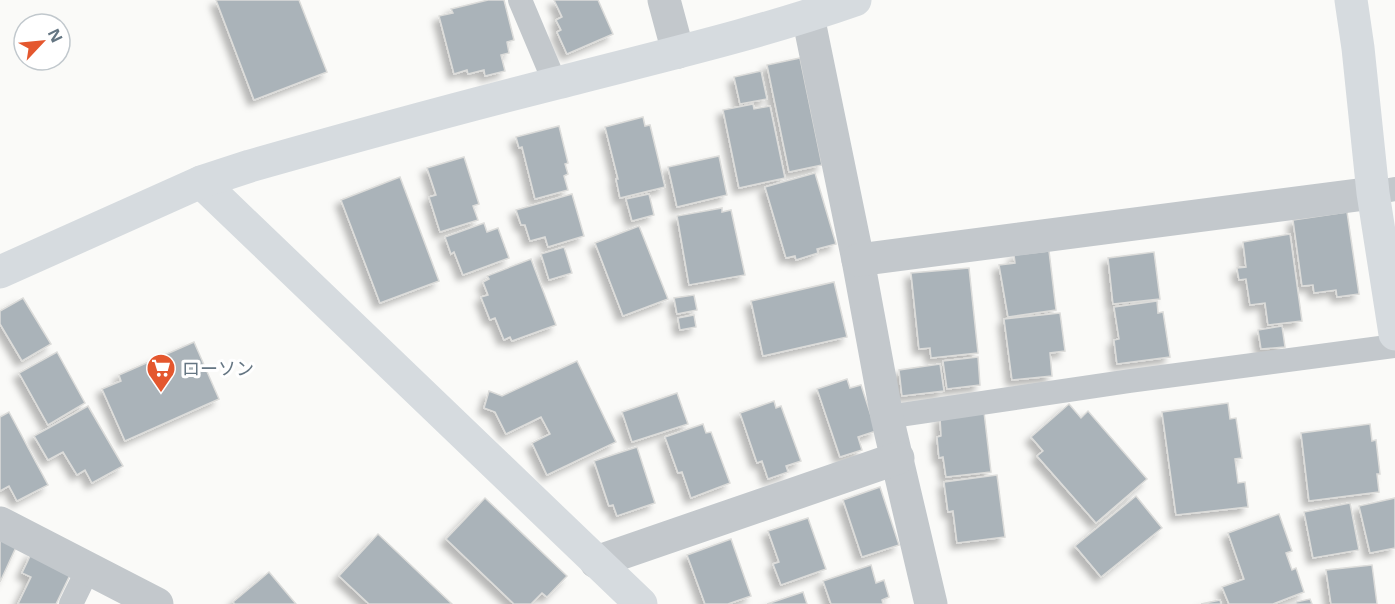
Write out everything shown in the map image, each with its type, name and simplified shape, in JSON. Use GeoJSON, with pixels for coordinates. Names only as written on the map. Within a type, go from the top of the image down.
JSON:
{"type":"FeatureCollection","features":[{"type":"Feature","properties":{"kind":"street"},"geometry":{"type":"LineString","coordinates":[[664,0],[678,52]]}},
{"type":"Feature","properties":{"kind":"street"},"geometry":{"type":"LineString","coordinates":[[0,272],[201,182],[300,151],[678,52],[808,16],[855,0]]}},
{"type":"Feature","properties":{"kind":"street"},"geometry":{"type":"LineString","coordinates":[[1351,0],[1384,191],[1395,334]]}},
{"type":"Feature","properties":{"kind":"street"},"geometry":{"type":"LineString","coordinates":[[808,16],[858,260],[887,417],[931,604]]}},
{"type":"Feature","properties":{"kind":"street"},"geometry":{"type":"LineString","coordinates":[[201,182],[641,604]]}},
{"type":"Feature","properties":{"kind":"street"},"geometry":{"type":"LineString","coordinates":[[858,260],[1384,191]]}},
{"type":"Feature","properties":{"kind":"street"},"geometry":{"type":"LineString","coordinates":[[596,562],[898,458]]}},
{"type":"Feature","properties":{"kind":"street"},"geometry":{"type":"LineString","coordinates":[[0,523],[157,604]]}},
{"type":"Feature","properties":{"kind":"lane"},"geometry":{"type":"LineString","coordinates":[[520,0],[555,83]]}},
{"type":"Feature","properties":{"kind":"lane"},"geometry":{"type":"LineString","coordinates":[[887,417],[1142,379],[1395,346]]}},
{"type":"Feature","properties":{"kind":"lane"},"geometry":{"type":"LineString","coordinates":[[71,604],[89,567]]}},
{"type":"Feature","properties":{"kind":"building"},"geometry":{"type":"Polygon","coordinates":[[[216,0],[299,0],[327,72],[254,100],[216,0]]]}},
{"type":"Feature","properties":{"kind":"building"},"geometry":{"type":"Polygon","coordinates":[[[488,0],[504,0],[514,40],[507,42],[509,53],[501,55],[505,71],[485,76],[484,70],[468,74],[467,70],[454,74],[439,16],[453,13],[451,9],[488,0]]]}},
{"type":"Feature","properties":{"kind":"building"},"geometry":{"type":"Polygon","coordinates":[[[554,0],[598,0],[613,34],[567,54],[557,32],[561,30],[556,20],[562,17],[554,0]]]}},
{"type":"Feature","properties":{"kind":"building"},"geometry":{"type":"Polygon","coordinates":[[[800,58],[822,165],[789,172],[767,65],[800,58]]]}},
{"type":"Feature","properties":{"kind":"building"},"geometry":{"type":"Polygon","coordinates":[[[761,71],[767,99],[740,104],[734,77],[761,71]]]}},
{"type":"Feature","properties":{"kind":"building"},"geometry":{"type":"Polygon","coordinates":[[[753,104],[754,109],[770,106],[785,178],[739,188],[723,110],[753,104]]]}},
{"type":"Feature","properties":{"kind":"building"},"geometry":{"type":"Polygon","coordinates":[[[643,117],[645,126],[650,125],[665,187],[620,198],[616,179],[618,179],[605,127],[643,117]]]}},
{"type":"Feature","properties":{"kind":"building"},"geometry":{"type":"Polygon","coordinates":[[[559,126],[568,163],[565,164],[568,174],[564,176],[568,190],[535,199],[522,147],[519,148],[516,137],[559,126]]]}},
{"type":"Feature","properties":{"kind":"building"},"geometry":{"type":"Polygon","coordinates":[[[719,156],[727,195],[677,207],[668,167],[719,156]]]}},
{"type":"Feature","properties":{"kind":"building"},"geometry":{"type":"Polygon","coordinates":[[[464,157],[479,204],[473,206],[478,220],[440,232],[429,197],[436,195],[427,168],[464,157]]]}},
{"type":"Feature","properties":{"kind":"building"},"geometry":{"type":"Polygon","coordinates":[[[815,173],[836,244],[817,249],[818,253],[796,260],[795,256],[786,258],[765,187],[815,173]]]}},
{"type":"Feature","properties":{"kind":"building"},"geometry":{"type":"Polygon","coordinates":[[[400,177],[439,281],[380,303],[341,200],[400,177]]]}},
{"type":"Feature","properties":{"kind":"building"},"geometry":{"type":"Polygon","coordinates":[[[572,194],[584,236],[548,247],[545,237],[530,241],[525,225],[521,225],[516,210],[572,194]]]}},
{"type":"Feature","properties":{"kind":"building"},"geometry":{"type":"Polygon","coordinates":[[[649,194],[654,215],[632,221],[626,199],[649,194]]]}},
{"type":"Feature","properties":{"kind":"building"},"geometry":{"type":"Polygon","coordinates":[[[722,208],[722,212],[731,210],[745,275],[689,285],[677,216],[722,208]]]}},
{"type":"Feature","properties":{"kind":"building"},"geometry":{"type":"Polygon","coordinates":[[[1347,212],[1359,294],[1337,297],[1336,290],[1314,293],[1313,285],[1302,286],[1293,220],[1347,212]]]}},
{"type":"Feature","properties":{"kind":"building"},"geometry":{"type":"Polygon","coordinates":[[[484,223],[487,232],[498,228],[509,258],[463,275],[454,252],[451,254],[445,237],[484,223]]]}},
{"type":"Feature","properties":{"kind":"building"},"geometry":{"type":"Polygon","coordinates":[[[639,226],[668,299],[623,316],[595,243],[639,226]]]}},
{"type":"Feature","properties":{"kind":"building"},"geometry":{"type":"Polygon","coordinates":[[[1290,234],[1302,321],[1268,325],[1265,303],[1250,305],[1246,279],[1239,280],[1237,268],[1246,267],[1243,242],[1290,234]]]}},
{"type":"Feature","properties":{"kind":"building"},"geometry":{"type":"Polygon","coordinates":[[[564,247],[572,273],[549,280],[541,254],[564,247]]]}},
{"type":"Feature","properties":{"kind":"building"},"geometry":{"type":"Polygon","coordinates":[[[1049,251],[1056,310],[1008,317],[999,265],[1015,263],[1014,255],[1049,251]]]}},
{"type":"Feature","properties":{"kind":"building"},"geometry":{"type":"Polygon","coordinates":[[[1154,252],[1160,299],[1113,304],[1108,258],[1154,252]]]}},
{"type":"Feature","properties":{"kind":"building"},"geometry":{"type":"Polygon","coordinates":[[[531,259],[556,325],[512,341],[510,337],[504,340],[495,318],[490,320],[481,297],[488,295],[483,282],[489,279],[487,276],[531,259]]]}},
{"type":"Feature","properties":{"kind":"building"},"geometry":{"type":"Polygon","coordinates":[[[969,268],[978,353],[931,358],[930,348],[919,349],[911,273],[969,268]]]}},
{"type":"Feature","properties":{"kind":"building"},"geometry":{"type":"Polygon","coordinates":[[[834,282],[847,337],[763,356],[751,301],[834,282]]]}},
{"type":"Feature","properties":{"kind":"building"},"geometry":{"type":"Polygon","coordinates":[[[694,295],[697,310],[677,314],[674,298],[694,295]]]}},
{"type":"Feature","properties":{"kind":"building"},"geometry":{"type":"Polygon","coordinates":[[[23,298],[51,344],[22,361],[0,324],[0,311],[23,298]]]}},
{"type":"Feature","properties":{"kind":"building"},"geometry":{"type":"Polygon","coordinates":[[[1157,301],[1158,313],[1163,312],[1170,357],[1117,364],[1114,340],[1119,339],[1114,307],[1157,301]]]}},
{"type":"Feature","properties":{"kind":"building"},"geometry":{"type":"Polygon","coordinates":[[[1060,313],[1065,351],[1050,353],[1052,376],[1012,380],[1004,319],[1060,313]]]}},
{"type":"Feature","properties":{"kind":"building"},"geometry":{"type":"Polygon","coordinates":[[[694,315],[696,327],[680,330],[678,318],[694,315]]]}},
{"type":"Feature","properties":{"kind":"building"},"geometry":{"type":"Polygon","coordinates":[[[1282,326],[1285,347],[1261,349],[1258,330],[1282,326]]]}},
{"type":"Feature","properties":{"kind":"building","name":"ローソン"},"geometry":{"type":"Polygon","coordinates":[[[194,342],[219,399],[125,441],[102,389],[121,381],[119,375],[194,342]]]}},
{"type":"Feature","properties":{"kind":"building"},"geometry":{"type":"Polygon","coordinates":[[[57,352],[85,403],[48,425],[19,373],[57,352]]]}},
{"type":"Feature","properties":{"kind":"building"},"geometry":{"type":"Polygon","coordinates":[[[978,357],[980,385],[947,389],[943,361],[978,357]]]}},
{"type":"Feature","properties":{"kind":"building"},"geometry":{"type":"Polygon","coordinates":[[[577,361],[616,442],[547,475],[532,443],[550,434],[541,417],[506,434],[495,412],[484,408],[489,391],[502,396],[577,361]]]}},
{"type":"Feature","properties":{"kind":"building"},"geometry":{"type":"Polygon","coordinates":[[[940,364],[944,391],[902,396],[899,370],[940,364]]]}},
{"type":"Feature","properties":{"kind":"building"},"geometry":{"type":"Polygon","coordinates":[[[847,379],[850,388],[861,385],[876,431],[858,437],[862,450],[840,457],[817,389],[847,379]]]}},
{"type":"Feature","properties":{"kind":"building"},"geometry":{"type":"Polygon","coordinates":[[[677,393],[688,424],[632,442],[622,412],[677,393]]]}},
{"type":"Feature","properties":{"kind":"building"},"geometry":{"type":"Polygon","coordinates":[[[774,401],[776,408],[781,406],[801,461],[786,466],[788,472],[768,479],[762,461],[757,463],[740,413],[774,401]]]}},
{"type":"Feature","properties":{"kind":"building"},"geometry":{"type":"Polygon","coordinates":[[[1228,403],[1230,419],[1236,418],[1242,458],[1235,459],[1238,483],[1245,482],[1248,507],[1176,515],[1162,412],[1228,403]]]}},
{"type":"Feature","properties":{"kind":"building"},"geometry":{"type":"Polygon","coordinates":[[[1069,404],[1081,418],[1088,411],[1147,479],[1096,523],[1037,456],[1043,451],[1031,437],[1069,404]]]}},
{"type":"Feature","properties":{"kind":"building"},"geometry":{"type":"Polygon","coordinates":[[[88,406],[123,466],[92,483],[85,470],[77,475],[63,452],[48,460],[34,436],[88,406]]]}},
{"type":"Feature","properties":{"kind":"building"},"geometry":{"type":"Polygon","coordinates":[[[9,412],[48,485],[17,501],[9,486],[0,491],[0,417],[9,412]]]}},
{"type":"Feature","properties":{"kind":"building"},"geometry":{"type":"Polygon","coordinates":[[[984,412],[991,472],[946,477],[943,457],[939,458],[937,437],[941,436],[940,417],[984,412]]]}},
{"type":"Feature","properties":{"kind":"building"},"geometry":{"type":"Polygon","coordinates":[[[703,424],[706,433],[711,432],[730,483],[691,498],[682,472],[678,473],[665,437],[703,424]]]}},
{"type":"Feature","properties":{"kind":"building"},"geometry":{"type":"Polygon","coordinates":[[[1370,424],[1372,441],[1376,440],[1380,474],[1377,474],[1379,492],[1309,501],[1301,433],[1370,424]]]}},
{"type":"Feature","properties":{"kind":"building"},"geometry":{"type":"Polygon","coordinates":[[[637,447],[655,503],[617,516],[613,505],[609,506],[594,461],[637,447]]]}},
{"type":"Feature","properties":{"kind":"building"},"geometry":{"type":"Polygon","coordinates":[[[997,475],[1005,537],[957,543],[953,511],[948,512],[944,482],[997,475]]]}},
{"type":"Feature","properties":{"kind":"building"},"geometry":{"type":"Polygon","coordinates":[[[880,487],[899,545],[862,557],[843,500],[880,487]]]}},
{"type":"Feature","properties":{"kind":"building"},"geometry":{"type":"Polygon","coordinates":[[[1136,496],[1162,528],[1101,577],[1075,546],[1136,496]]]}},
{"type":"Feature","properties":{"kind":"building"},"geometry":{"type":"Polygon","coordinates":[[[485,498],[567,576],[547,597],[542,593],[531,604],[514,604],[446,539],[485,498]]]}},
{"type":"Feature","properties":{"kind":"building"},"geometry":{"type":"Polygon","coordinates":[[[1395,498],[1395,548],[1370,553],[1359,506],[1395,498]]]}},
{"type":"Feature","properties":{"kind":"building"},"geometry":{"type":"Polygon","coordinates":[[[1350,503],[1359,550],[1313,558],[1304,512],[1350,503]]]}},
{"type":"Feature","properties":{"kind":"building"},"geometry":{"type":"Polygon","coordinates":[[[1279,514],[1292,551],[1286,553],[1292,570],[1296,568],[1304,592],[1273,604],[1229,604],[1222,587],[1244,579],[1228,533],[1279,514]]]}},
{"type":"Feature","properties":{"kind":"building"},"geometry":{"type":"Polygon","coordinates":[[[808,518],[826,569],[781,585],[773,564],[779,562],[768,531],[808,518]]]}},
{"type":"Feature","properties":{"kind":"building"},"geometry":{"type":"Polygon","coordinates":[[[378,534],[452,604],[369,604],[339,576],[378,534]]]}},
{"type":"Feature","properties":{"kind":"building"},"geometry":{"type":"Polygon","coordinates":[[[0,537],[17,545],[0,582],[0,537]]]}},
{"type":"Feature","properties":{"kind":"building"},"geometry":{"type":"Polygon","coordinates":[[[731,539],[751,596],[728,604],[705,604],[687,555],[731,539]]]}},
{"type":"Feature","properties":{"kind":"building"},"geometry":{"type":"Polygon","coordinates":[[[32,552],[70,575],[56,604],[18,604],[31,577],[22,573],[32,552]]]}},
{"type":"Feature","properties":{"kind":"building"},"geometry":{"type":"Polygon","coordinates":[[[871,565],[876,583],[884,580],[889,597],[882,600],[883,604],[831,604],[823,581],[871,565]]]}},
{"type":"Feature","properties":{"kind":"building"},"geometry":{"type":"Polygon","coordinates":[[[1372,565],[1377,604],[1331,604],[1326,570],[1372,565]]]}},
{"type":"Feature","properties":{"kind":"building"},"geometry":{"type":"Polygon","coordinates":[[[269,572],[296,604],[235,604],[233,602],[269,572]]]}},
{"type":"Feature","properties":{"kind":"building"},"geometry":{"type":"Polygon","coordinates":[[[803,592],[807,604],[767,604],[803,592]]]}},
{"type":"Feature","properties":{"kind":"building"},"geometry":{"type":"Polygon","coordinates":[[[1310,599],[1312,604],[1296,604],[1296,602],[1310,599]]]}},
{"type":"Feature","properties":{"kind":"building"},"geometry":{"type":"Polygon","coordinates":[[[1220,600],[1221,604],[1201,604],[1220,600]]]}},
{"type":"Feature","properties":{"kind":"place","name":"ローソン"},"geometry":{"type":"Point","coordinates":[161,394]}}]}
